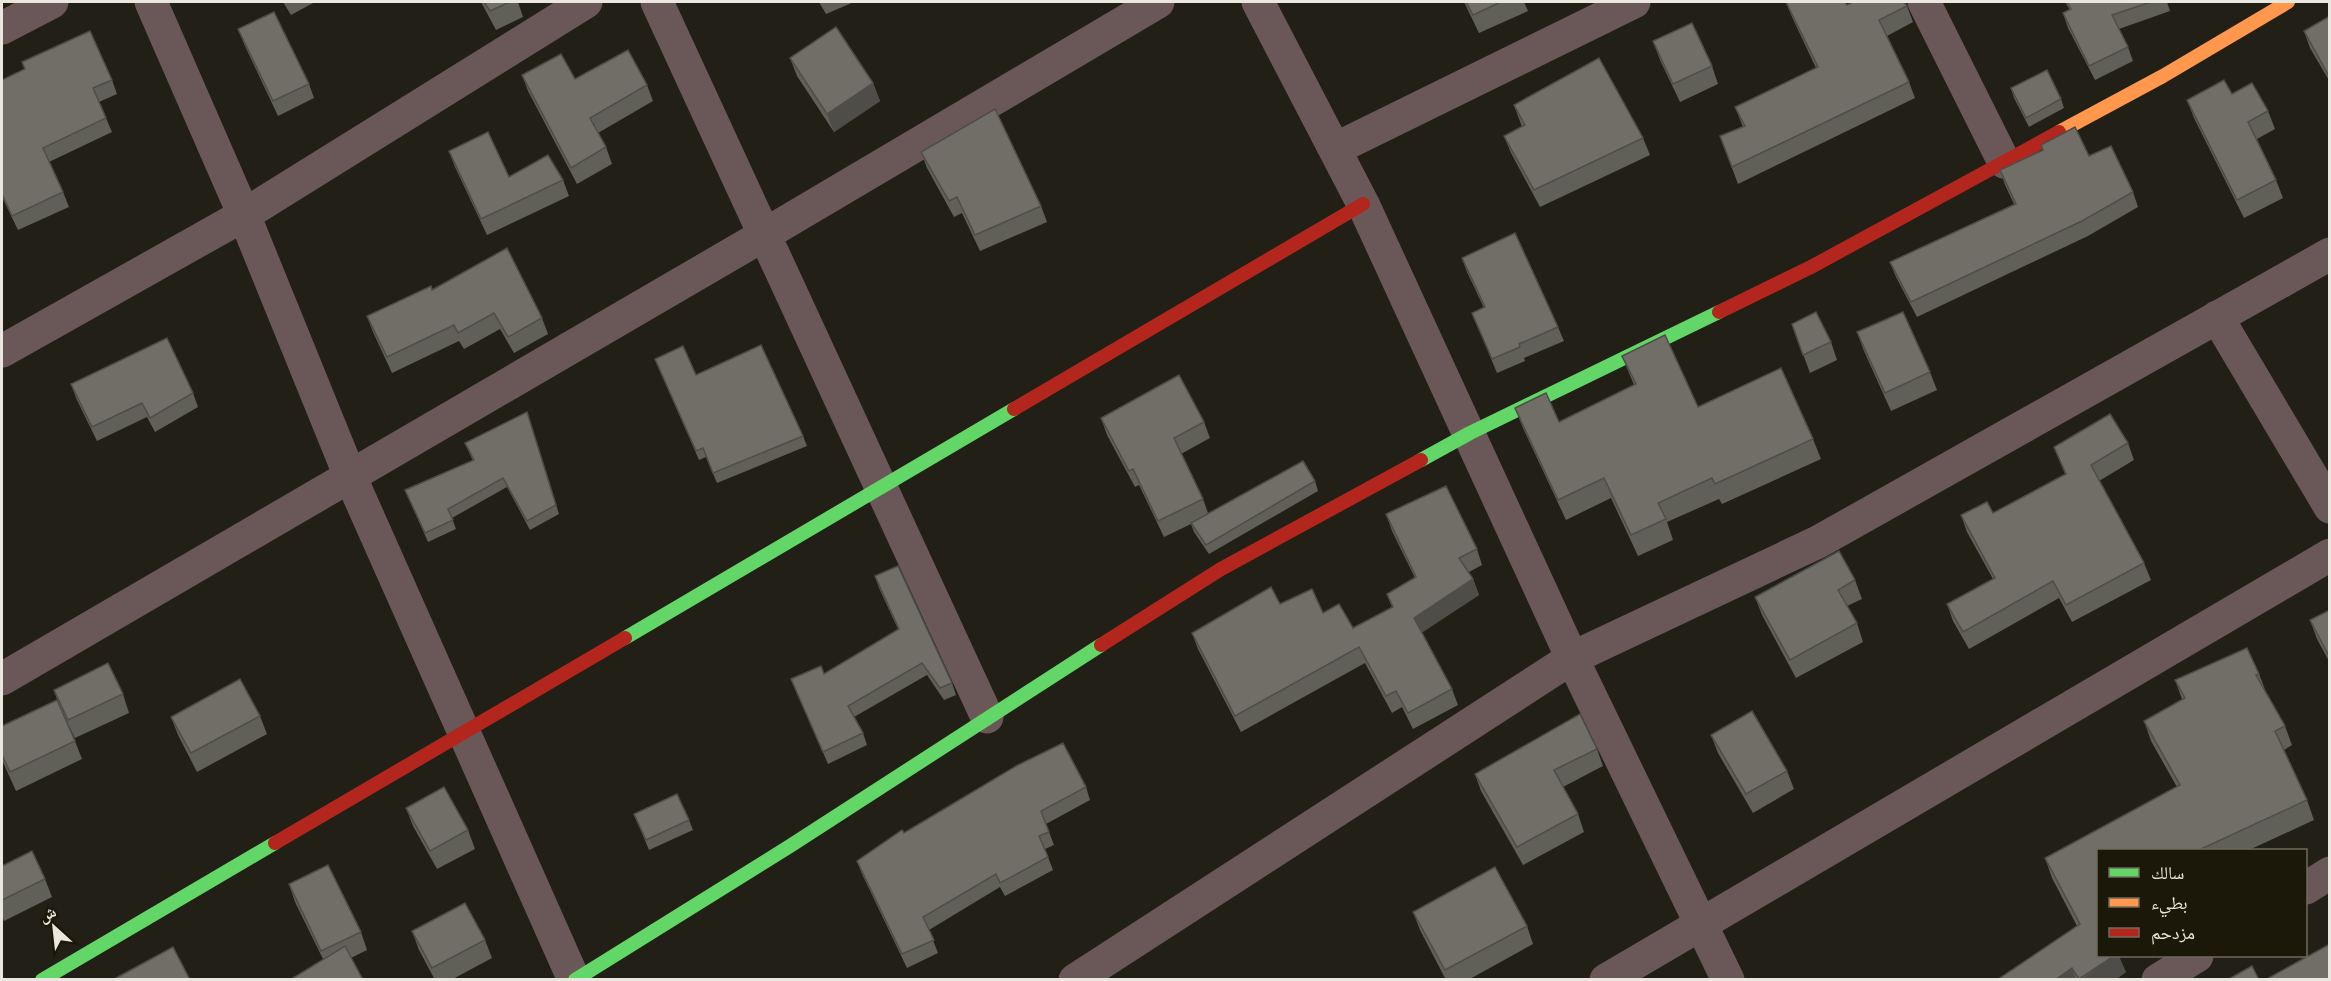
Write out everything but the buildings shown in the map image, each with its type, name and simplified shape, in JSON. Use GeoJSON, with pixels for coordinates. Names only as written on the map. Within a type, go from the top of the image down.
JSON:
{"type":"FeatureCollection","features":[{"type":"Feature","properties":{"kind":"street"},"geometry":{"type":"LineString","coordinates":[[2,28],[52,2]]}},
{"type":"Feature","properties":{"kind":"street"},"geometry":{"type":"LineString","coordinates":[[151,2],[244,215],[350,476],[574,980],[790,846],[987,717],[1221,569],[1470,433],[1811,267],[2163,76],[2270,6]]}},
{"type":"Feature","properties":{"kind":"street"},"geometry":{"type":"LineString","coordinates":[[2,351],[244,215],[586,2]]}},
{"type":"Feature","properties":{"kind":"street"},"geometry":{"type":"LineString","coordinates":[[657,2],[987,717]]}},
{"type":"Feature","properties":{"kind":"street"},"geometry":{"type":"LineString","coordinates":[[2,679],[764,235],[1158,2]]}},
{"type":"Feature","properties":{"kind":"street"},"geometry":{"type":"LineString","coordinates":[[1258,2],[1363,204],[1572,658],[1728,980]]}},
{"type":"Feature","properties":{"kind":"street"},"geometry":{"type":"LineString","coordinates":[[1335,149],[1634,2]]}},
{"type":"Feature","properties":{"kind":"street"},"geometry":{"type":"LineString","coordinates":[[1924,2],[2004,162]]}},
{"type":"Feature","properties":{"kind":"street"},"geometry":{"type":"LineString","coordinates":[[42,980],[463,730],[1363,204]]}},
{"type":"Feature","properties":{"kind":"street"},"geometry":{"type":"LineString","coordinates":[[1074,980],[1572,658],[1818,542],[2330,254]]}},
{"type":"Feature","properties":{"kind":"street"},"geometry":{"type":"LineString","coordinates":[[2217,317],[2330,507]]}},
{"type":"Feature","properties":{"kind":"street"},"geometry":{"type":"LineString","coordinates":[[1606,980],[1699,922],[2330,555]]}},
{"type":"Feature","properties":{"kind":"street"},"geometry":{"type":"LineString","coordinates":[[2307,887],[2330,873]]}},
{"type":"Feature","properties":{"kind":"street"},"geometry":{"type":"LineString","coordinates":[[2158,980],[2195,957]]}},
{"type":"Feature","properties":{"kind":"traffic: fast"},"geometry":{"type":"LineString","coordinates":[[1421,460],[1470,433],[1719,312]]}},
{"type":"Feature","properties":{"kind":"traffic: fast"},"geometry":{"type":"LineString","coordinates":[[625,638],[1014,409]]}},
{"type":"Feature","properties":{"kind":"traffic: fast"},"geometry":{"type":"LineString","coordinates":[[575,980],[790,846],[1101,645]]}},
{"type":"Feature","properties":{"kind":"traffic: fast"},"geometry":{"type":"LineString","coordinates":[[42,980],[275,843]]}},
{"type":"Feature","properties":{"kind":"traffic: slow"},"geometry":{"type":"LineString","coordinates":[[2059,132],[2163,76],[2288,2]]}},
{"type":"Feature","properties":{"kind":"traffic: jam"},"geometry":{"type":"LineString","coordinates":[[1719,312],[1811,267],[2059,132]]}},
{"type":"Feature","properties":{"kind":"traffic: jam"},"geometry":{"type":"LineString","coordinates":[[1014,409],[1363,204]]}},
{"type":"Feature","properties":{"kind":"traffic: jam"},"geometry":{"type":"LineString","coordinates":[[1101,645],[1221,569],[1421,460]]}},
{"type":"Feature","properties":{"kind":"traffic: jam"},"geometry":{"type":"LineString","coordinates":[[275,843],[625,638]]}}]}
